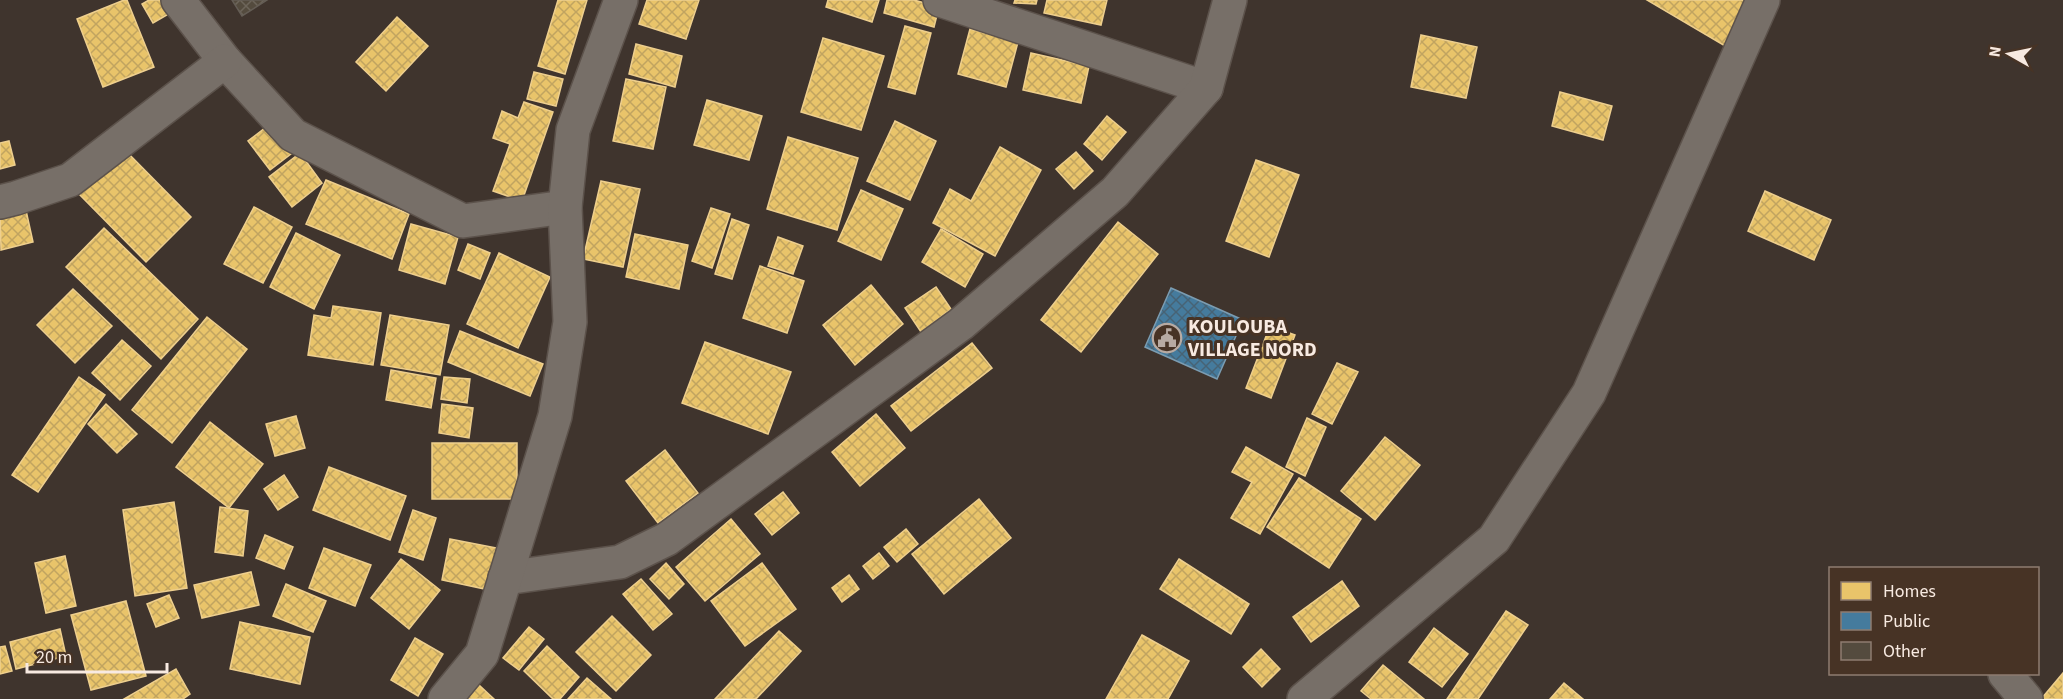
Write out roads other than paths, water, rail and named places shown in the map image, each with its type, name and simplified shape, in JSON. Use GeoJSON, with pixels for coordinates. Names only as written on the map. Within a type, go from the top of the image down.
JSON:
{"type":"FeatureCollection","features":[{"type":"Feature","properties":{"kind":"street"},"geometry":{"type":"LineString","coordinates":[[178,0],[225,61],[293,135],[463,221],[565,207]]}},
{"type":"Feature","properties":{"kind":"street"},"geometry":{"type":"LineString","coordinates":[[445,699],[482,654],[555,416],[570,322],[565,207],[573,129],[621,0]]}},
{"type":"Feature","properties":{"kind":"street"},"geometry":{"type":"LineString","coordinates":[[940,0],[1206,88]]}},
{"type":"Feature","properties":{"kind":"street"},"geometry":{"type":"LineString","coordinates":[[505,578],[620,561],[667,539],[961,324],[1115,192],[1206,88],[1230,0]]}},
{"type":"Feature","properties":{"kind":"street"},"geometry":{"type":"LineString","coordinates":[[1304,699],[1494,539],[1589,393],[1763,0]]}},
{"type":"Feature","properties":{"kind":"street"},"geometry":{"type":"LineString","coordinates":[[0,201],[70,180],[225,61]]}},
{"type":"Feature","properties":{"kind":"street"},"geometry":{"type":"LineString","coordinates":[[2006,675],[2026,699]]}},
{"type":"Feature","properties":{"kind":"place","name":"KOULOUBA VILLAGE NORD"},"geometry":{"type":"Point","coordinates":[1167,338]}}]}
